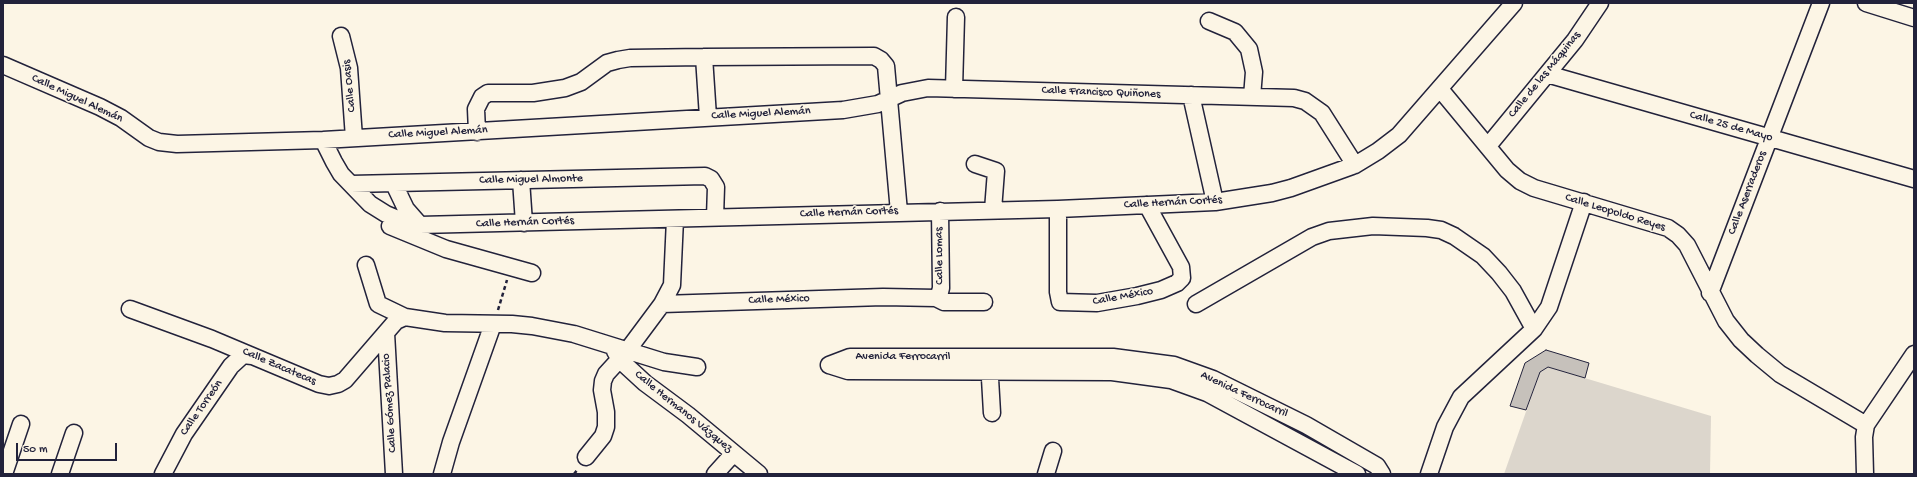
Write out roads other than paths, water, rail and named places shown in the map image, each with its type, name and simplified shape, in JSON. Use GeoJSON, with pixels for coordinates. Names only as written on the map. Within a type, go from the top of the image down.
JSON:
{"type":"FeatureCollection","features":[{"type":"Feature","properties":{"kind":"street"},"geometry":{"type":"LineString","coordinates":[[1440,89],[1514,3]]}},
{"type":"Feature","properties":{"kind":"street","name":"Calle de las Máquinas"},"geometry":{"type":"LineString","coordinates":[[1488,146],[1575,40],[1600,3]]}},
{"type":"Feature","properties":{"kind":"street","name":"Calle Aserraderos"},"geometry":{"type":"LineString","coordinates":[[1710,293],[1821,3]]}},
{"type":"Feature","properties":{"kind":"street"},"geometry":{"type":"LineString","coordinates":[[1866,3],[1914,18]]}},
{"type":"Feature","properties":{"kind":"street"},"geometry":{"type":"LineString","coordinates":[[954,89],[956,17]]}},
{"type":"Feature","properties":{"kind":"street"},"geometry":{"type":"LineString","coordinates":[[1209,21],[1235,32],[1249,49],[1254,72],[1252,97]]}},
{"type":"Feature","properties":{"kind":"street","name":"Calle Oasis"},"geometry":{"type":"LineString","coordinates":[[341,36],[349,68],[354,138]]}},
{"type":"Feature","properties":{"kind":"street"},"geometry":{"type":"LineString","coordinates":[[477,132],[476,109],[482,97],[488,94],[533,93],[565,88],[580,82],[607,63],[618,60],[630,58],[874,56],[881,60],[886,66],[899,212]]}},
{"type":"Feature","properties":{"kind":"street"},"geometry":{"type":"LineString","coordinates":[[704,57],[708,117]]}},
{"type":"Feature","properties":{"kind":"street","name":"Calle Miguel Alemán"},"geometry":{"type":"LineString","coordinates":[[3,65],[100,107],[121,118],[149,138],[159,142],[177,144],[324,140],[843,110],[864,108],[889,100]]}},
{"type":"Feature","properties":{"kind":"street","name":"Calle 25 de Mayo"},"geometry":{"type":"LineString","coordinates":[[1547,74],[1914,179]]}},
{"type":"Feature","properties":{"kind":"street","name":"Calle Francisco Quiñones"},"geometry":{"type":"LineString","coordinates":[[889,100],[902,93],[928,88],[1294,98],[1305,101],[1322,113],[1355,165]]}},
{"type":"Feature","properties":{"kind":"street","name":"Calle Leopoldo Reyes"},"geometry":{"type":"LineString","coordinates":[[1440,89],[1507,170],[1520,180],[1534,188],[1668,228],[1678,235],[1687,245],[1710,293],[1726,321],[1757,356],[1780,374],[1806,391],[1866,425]]}},
{"type":"Feature","properties":{"kind":"street","name":"Calle Hernán Cortés"},"geometry":{"type":"LineString","coordinates":[[324,140],[334,162],[350,184],[370,204],[386,214],[405,222],[420,225],[438,226],[899,212],[1058,209],[1215,202],[1272,193],[1309,182],[1355,165],[1378,151],[1399,135],[1440,89]]}},
{"type":"Feature","properties":{"kind":"street"},"geometry":{"type":"LineString","coordinates":[[1191,95],[1215,202]]}},
{"type":"Feature","properties":{"kind":"street"},"geometry":{"type":"LineString","coordinates":[[975,164],[996,171],[993,210]]}},
{"type":"Feature","properties":{"kind":"street","name":"Calle Miguel Almonte"},"geometry":{"type":"LineString","coordinates":[[350,184],[696,175],[705,176],[711,180],[716,187],[715,218]]}},
{"type":"Feature","properties":{"kind":"street"},"geometry":{"type":"LineString","coordinates":[[521,180],[524,223]]}},
{"type":"Feature","properties":{"kind":"street"},"geometry":{"type":"LineString","coordinates":[[394,184],[406,209],[420,225]]}},
{"type":"Feature","properties":{"kind":"street"},"geometry":{"type":"LineString","coordinates":[[1429,474],[1445,427],[1461,397],[1534,329],[1549,307],[1584,202]]}},
{"type":"Feature","properties":{"kind":"street","name":"Calle México"},"geometry":{"type":"LineString","coordinates":[[1058,209],[1058,292],[1060,302],[1097,303],[1130,298],[1161,290],[1177,283],[1182,278],[1182,267],[1147,205]]}},
{"type":"Feature","properties":{"kind":"street","name":"Calle Lomas"},"geometry":{"type":"LineString","coordinates":[[936,298],[939,296],[941,288],[940,211]]}},
{"type":"Feature","properties":{"kind":"street"},"geometry":{"type":"LineString","coordinates":[[586,457],[603,436],[606,427],[606,412],[602,390],[603,381],[606,374],[624,355],[662,304],[672,285],[675,219]]}},
{"type":"Feature","properties":{"kind":"street"},"geometry":{"type":"LineString","coordinates":[[390,226],[446,249],[532,273]]}},
{"type":"Feature","properties":{"kind":"street"},"geometry":{"type":"LineString","coordinates":[[438,226],[446,249]]}},
{"type":"Feature","properties":{"kind":"street"},"geometry":{"type":"LineString","coordinates":[[1196,304],[1306,240],[1328,231],[1373,226],[1427,228],[1441,230],[1454,236],[1484,256],[1513,290],[1534,329]]}},
{"type":"Feature","properties":{"kind":"street","name":"Calle Hermanos Vázquez"},"geometry":{"type":"LineString","coordinates":[[366,265],[378,304],[405,317],[445,323],[495,319],[574,334],[612,345],[624,355],[645,383],[688,415],[733,454],[759,474]]}},
{"type":"Feature","properties":{"kind":"street","name":"Calle México"},"geometry":{"type":"LineString","coordinates":[[662,304],[871,297],[936,298],[944,302],[984,302]]}},
{"type":"Feature","properties":{"kind":"street","name":"Calle Zacatecas"},"geometry":{"type":"LineString","coordinates":[[130,309],[212,339],[319,384],[329,386],[338,384],[345,380],[396,321],[405,317]]}},
{"type":"Feature","properties":{"kind":"street"},"geometry":{"type":"LineString","coordinates":[[442,474],[451,442],[495,319]]}},
{"type":"Feature","properties":{"kind":"street","name":"Calle Gómez Palacio"},"geometry":{"type":"LineString","coordinates":[[386,333],[394,474]]}},
{"type":"Feature","properties":{"kind":"street"},"geometry":{"type":"LineString","coordinates":[[1865,474],[1864,437],[1866,425],[1914,354]]}},
{"type":"Feature","properties":{"kind":"street","name":"Calle Torreón"},"geometry":{"type":"LineString","coordinates":[[163,474],[184,434],[231,366],[243,355],[252,356]]}},
{"type":"Feature","properties":{"kind":"street"},"geometry":{"type":"LineString","coordinates":[[624,355],[697,367]]}},
{"type":"Feature","properties":{"kind":"street","name":"Avenida Ferrocarril"},"geometry":{"type":"LineString","coordinates":[[989,364],[848,371],[828,365],[850,357],[989,364],[1112,372],[1152,369],[1174,365],[1214,379],[1306,425],[1377,471]]}},
{"type":"Feature","properties":{"kind":"street"},"geometry":{"type":"LineString","coordinates":[[989,364],[992,413]]}},
{"type":"Feature","properties":{"kind":"street","name":"Avenida Ferrocarril"},"geometry":{"type":"LineString","coordinates":[[1152,369],[1171,380],[1207,393],[1357,474]]}},
{"type":"Feature","properties":{"kind":"street"},"geometry":{"type":"LineString","coordinates":[[4,474],[21,424]]}},
{"type":"Feature","properties":{"kind":"street"},"geometry":{"type":"LineString","coordinates":[[60,474],[74,433]]}},
{"type":"Feature","properties":{"kind":"street"},"geometry":{"type":"LineString","coordinates":[[1046,474],[1053,450]]}},
{"type":"Feature","properties":{"kind":"street"},"geometry":{"type":"LineString","coordinates":[[715,474],[733,454]]}}]}
